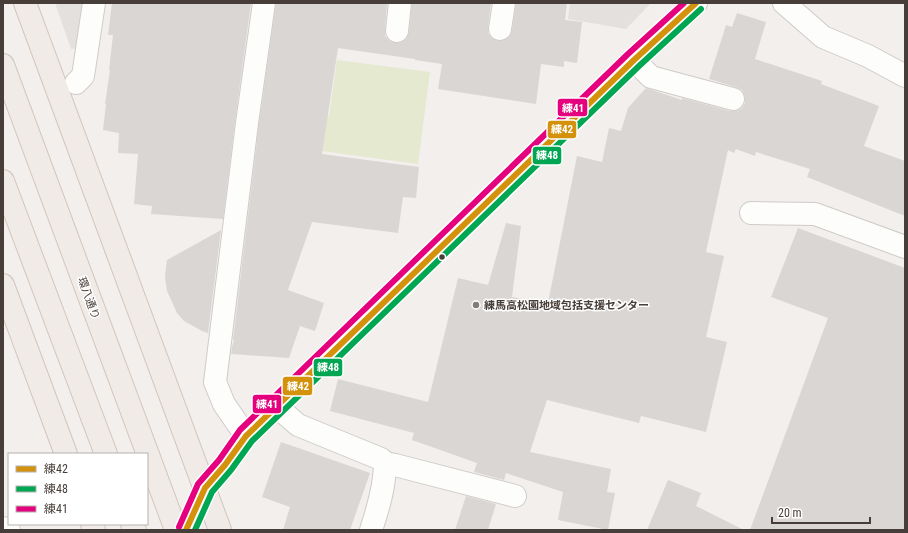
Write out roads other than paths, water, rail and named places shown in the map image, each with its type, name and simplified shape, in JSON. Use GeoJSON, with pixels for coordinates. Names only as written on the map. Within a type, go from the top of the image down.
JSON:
{"type":"FeatureCollection","features":[{"type":"Feature","properties":{"kind":"main road"},"geometry":{"type":"LineString","coordinates":[[25,3],[220,530]]}},
{"type":"Feature","properties":{"kind":"main road","name":"環八通り"},"geometry":{"type":"LineString","coordinates":[[3,65],[147,453]]}},
{"type":"Feature","properties":{"kind":"main road"},"geometry":{"type":"LineString","coordinates":[[3,182],[106,453]]}},
{"type":"Feature","properties":{"kind":"main road"},"geometry":{"type":"LineString","coordinates":[[3,285],[66,453]]}},
{"type":"Feature","properties":{"kind":"main road","name":"環八通り"},"geometry":{"type":"LineString","coordinates":[[148,455],[176,530]]}},
{"type":"Feature","properties":{"kind":"street"},"geometry":{"type":"LineString","coordinates":[[76,83],[83,76],[94,3]]}},
{"type":"Feature","properties":{"kind":"street"},"geometry":{"type":"LineString","coordinates":[[246,436],[224,404],[215,382],[247,123],[264,3]]}},
{"type":"Feature","properties":{"kind":"street"},"geometry":{"type":"LineString","coordinates":[[397,31],[400,3]]}},
{"type":"Feature","properties":{"kind":"street"},"geometry":{"type":"LineString","coordinates":[[500,29],[504,3]]}},
{"type":"Feature","properties":{"kind":"street"},"geometry":{"type":"LineString","coordinates":[[186,530],[205,488],[225,465],[246,436],[634,60],[696,3]]}},
{"type":"Feature","properties":{"kind":"street"},"geometry":{"type":"LineString","coordinates":[[784,3],[823,37],[868,56],[905,76]]}},
{"type":"Feature","properties":{"kind":"street"},"geometry":{"type":"LineString","coordinates":[[634,60],[651,77],[733,99]]}},
{"type":"Feature","properties":{"kind":"street"},"geometry":{"type":"LineString","coordinates":[[751,213],[814,214],[905,247]]}},
{"type":"Feature","properties":{"kind":"street"},"geometry":{"type":"LineString","coordinates":[[276,406],[298,426],[381,459],[385,463],[515,496]]}},
{"type":"Feature","properties":{"kind":"street"},"geometry":{"type":"LineString","coordinates":[[371,530],[380,503],[385,463]]}},
{"type":"Feature","properties":{"kind":"street"},"geometry":{"type":"LineString","coordinates":[[3,528],[9,530]]}},
{"type":"Feature","properties":{"kind":"place","name":"練馬高松園地域包括支援センター"},"geometry":{"type":"Point","coordinates":[476,305]}}]}
